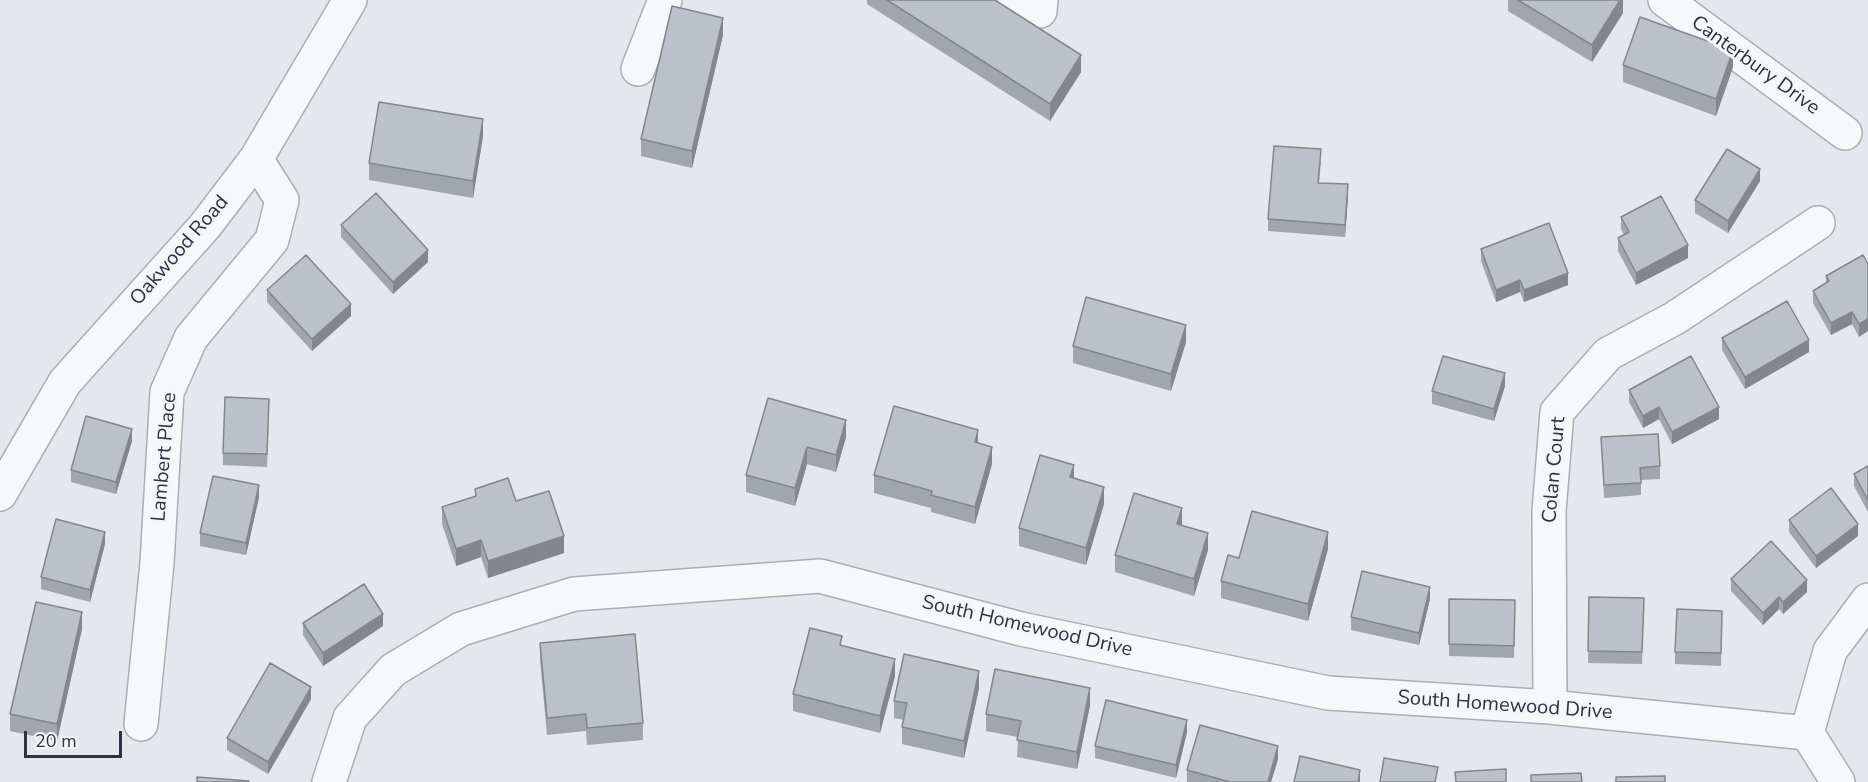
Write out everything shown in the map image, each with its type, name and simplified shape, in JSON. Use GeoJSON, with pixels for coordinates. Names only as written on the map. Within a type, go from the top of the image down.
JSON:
{"type":"FeatureCollection","features":[{"type":"Feature","properties":{"kind":"street","name":"Oakwood Road"},"geometry":{"type":"LineString","coordinates":[[0,494],[65,382],[205,226],[256,159],[350,0]]}},
{"type":"Feature","properties":{"kind":"street"},"geometry":{"type":"LineString","coordinates":[[638,69],[665,0]]}},
{"type":"Feature","properties":{"kind":"street"},"geometry":{"type":"LineString","coordinates":[[1014,0],[1040,11],[1041,0]]}},
{"type":"Feature","properties":{"kind":"street","name":"Canterbury Drive"},"geometry":{"type":"LineString","coordinates":[[1665,0],[1845,133]]}},
{"type":"Feature","properties":{"kind":"street","name":"Lambert Place"},"geometry":{"type":"LineString","coordinates":[[141,723],[157,563],[167,392],[191,338],[272,240],[282,200],[256,159]]}},
{"type":"Feature","properties":{"kind":"street","name":"Colan Court"},"geometry":{"type":"LineString","coordinates":[[1550,707],[1549,511],[1557,412],[1608,354],[1676,318],[1818,223]]}},
{"type":"Feature","properties":{"kind":"street","name":"South Homewood Drive"},"geometry":{"type":"LineString","coordinates":[[328,782],[350,718],[393,670],[461,629],[574,594],[820,576],[1021,628],[1328,693],[1550,707],[1807,732]]}},
{"type":"Feature","properties":{"kind":"street"},"geometry":{"type":"LineString","coordinates":[[1839,782],[1807,732],[1830,651],[1868,600]]}},
{"type":"Feature","properties":{"kind":"building"},"geometry":{"type":"Polygon","coordinates":[[[887,0],[995,0],[1081,55],[1050,104],[887,0]]]}},
{"type":"Feature","properties":{"kind":"building"},"geometry":{"type":"Polygon","coordinates":[[[1518,0],[1620,0],[1592,45],[1518,0]]]}},
{"type":"Feature","properties":{"kind":"building"},"geometry":{"type":"Polygon","coordinates":[[[672,6],[723,18],[692,151],[641,139],[672,6]]]}},
{"type":"Feature","properties":{"kind":"building"},"geometry":{"type":"Polygon","coordinates":[[[1640,17],[1733,50],[1716,99],[1623,65],[1640,17]]]}},
{"type":"Feature","properties":{"kind":"building"},"geometry":{"type":"Polygon","coordinates":[[[379,102],[483,119],[473,181],[369,163],[379,102]]]}},
{"type":"Feature","properties":{"kind":"building"},"geometry":{"type":"Polygon","coordinates":[[[1274,146],[1321,149],[1318,183],[1348,184],[1345,225],[1268,219],[1274,146]]]}},
{"type":"Feature","properties":{"kind":"building"},"geometry":{"type":"Polygon","coordinates":[[[1727,149],[1760,169],[1728,221],[1695,200],[1727,149]]]}},
{"type":"Feature","properties":{"kind":"building"},"geometry":{"type":"Polygon","coordinates":[[[376,193],[428,250],[393,282],[341,225],[376,193]]]}},
{"type":"Feature","properties":{"kind":"building"},"geometry":{"type":"Polygon","coordinates":[[[1661,196],[1688,245],[1636,273],[1618,238],[1629,232],[1621,217],[1661,196]]]}},
{"type":"Feature","properties":{"kind":"building"},"geometry":{"type":"Polygon","coordinates":[[[1549,223],[1568,273],[1524,290],[1520,280],[1496,290],[1481,249],[1549,223]]]}},
{"type":"Feature","properties":{"kind":"building"},"geometry":{"type":"Polygon","coordinates":[[[306,255],[351,304],[312,339],[267,290],[306,255]]]}},
{"type":"Feature","properties":{"kind":"building"},"geometry":{"type":"Polygon","coordinates":[[[1863,255],[1868,264],[1868,319],[1859,324],[1852,312],[1831,323],[1813,291],[1829,281],[1826,276],[1863,255]]]}},
{"type":"Feature","properties":{"kind":"building"},"geometry":{"type":"Polygon","coordinates":[[[1086,297],[1186,325],[1171,374],[1073,346],[1086,297]]]}},
{"type":"Feature","properties":{"kind":"building"},"geometry":{"type":"Polygon","coordinates":[[[1787,301],[1809,340],[1745,377],[1722,338],[1787,301]]]}},
{"type":"Feature","properties":{"kind":"building"},"geometry":{"type":"Polygon","coordinates":[[[1443,356],[1505,373],[1494,409],[1432,391],[1443,356]]]}},
{"type":"Feature","properties":{"kind":"building"},"geometry":{"type":"Polygon","coordinates":[[[1691,356],[1719,407],[1672,432],[1659,407],[1643,416],[1629,390],[1691,356]]]}},
{"type":"Feature","properties":{"kind":"building"},"geometry":{"type":"Polygon","coordinates":[[[225,397],[269,399],[267,454],[223,453],[225,397]]]}},
{"type":"Feature","properties":{"kind":"building"},"geometry":{"type":"Polygon","coordinates":[[[768,398],[846,420],[836,455],[807,447],[795,488],[746,475],[768,398]]]}},
{"type":"Feature","properties":{"kind":"building"},"geometry":{"type":"Polygon","coordinates":[[[894,406],[978,430],[975,442],[992,447],[975,507],[931,495],[932,491],[874,475],[894,406]]]}},
{"type":"Feature","properties":{"kind":"building"},"geometry":{"type":"Polygon","coordinates":[[[86,416],[132,429],[116,482],[71,470],[86,416]]]}},
{"type":"Feature","properties":{"kind":"building"},"geometry":{"type":"Polygon","coordinates":[[[1658,434],[1660,466],[1640,468],[1641,483],[1604,485],[1601,437],[1658,434]]]}},
{"type":"Feature","properties":{"kind":"building"},"geometry":{"type":"Polygon","coordinates":[[[1040,455],[1074,465],[1070,477],[1104,487],[1086,548],[1019,528],[1040,455]]]}},
{"type":"Feature","properties":{"kind":"building"},"geometry":{"type":"Polygon","coordinates":[[[1868,466],[1868,500],[1854,474],[1868,466]]]}},
{"type":"Feature","properties":{"kind":"building"},"geometry":{"type":"Polygon","coordinates":[[[213,476],[259,485],[246,543],[200,533],[213,476]]]}},
{"type":"Feature","properties":{"kind":"building"},"geometry":{"type":"Polygon","coordinates":[[[508,478],[516,501],[549,491],[564,536],[488,561],[481,540],[456,549],[442,507],[476,496],[475,489],[508,478]]]}},
{"type":"Feature","properties":{"kind":"building"},"geometry":{"type":"Polygon","coordinates":[[[1831,488],[1858,524],[1816,556],[1789,520],[1831,488]]]}},
{"type":"Feature","properties":{"kind":"building"},"geometry":{"type":"Polygon","coordinates":[[[1134,493],[1182,508],[1177,524],[1208,533],[1194,579],[1115,555],[1134,493]]]}},
{"type":"Feature","properties":{"kind":"building"},"geometry":{"type":"Polygon","coordinates":[[[1252,511],[1328,532],[1308,604],[1221,581],[1228,555],[1239,558],[1252,511]]]}},
{"type":"Feature","properties":{"kind":"building"},"geometry":{"type":"Polygon","coordinates":[[[56,519],[105,532],[90,590],[41,577],[56,519]]]}},
{"type":"Feature","properties":{"kind":"building"},"geometry":{"type":"Polygon","coordinates":[[[1771,541],[1807,580],[1783,602],[1779,597],[1763,613],[1731,579],[1771,541]]]}},
{"type":"Feature","properties":{"kind":"building"},"geometry":{"type":"Polygon","coordinates":[[[1362,571],[1430,587],[1419,633],[1351,617],[1362,571]]]}},
{"type":"Feature","properties":{"kind":"building"},"geometry":{"type":"Polygon","coordinates":[[[364,584],[383,614],[323,653],[303,623],[364,584]]]}},
{"type":"Feature","properties":{"kind":"building"},"geometry":{"type":"Polygon","coordinates":[[[1589,597],[1644,598],[1642,652],[1588,651],[1589,597]]]}},
{"type":"Feature","properties":{"kind":"building"},"geometry":{"type":"Polygon","coordinates":[[[1449,599],[1515,600],[1514,646],[1449,644],[1449,599]]]}},
{"type":"Feature","properties":{"kind":"building"},"geometry":{"type":"Polygon","coordinates":[[[36,602],[82,612],[57,724],[10,714],[36,602]]]}},
{"type":"Feature","properties":{"kind":"building"},"geometry":{"type":"Polygon","coordinates":[[[1677,609],[1722,611],[1721,653],[1675,652],[1677,609]]]}},
{"type":"Feature","properties":{"kind":"building"},"geometry":{"type":"Polygon","coordinates":[[[810,628],[842,636],[840,645],[895,659],[880,716],[793,694],[810,628]]]}},
{"type":"Feature","properties":{"kind":"building"},"geometry":{"type":"Polygon","coordinates":[[[635,634],[643,723],[587,728],[586,714],[547,718],[540,643],[635,634]]]}},
{"type":"Feature","properties":{"kind":"building"},"geometry":{"type":"Polygon","coordinates":[[[904,654],[979,671],[964,741],[902,727],[907,703],[894,701],[904,654]]]}},
{"type":"Feature","properties":{"kind":"building"},"geometry":{"type":"Polygon","coordinates":[[[270,663],[311,687],[268,762],[227,738],[270,663]]]}},
{"type":"Feature","properties":{"kind":"building"},"geometry":{"type":"Polygon","coordinates":[[[995,669],[1090,688],[1077,752],[1017,740],[1021,721],[986,714],[995,669]]]}},
{"type":"Feature","properties":{"kind":"building"},"geometry":{"type":"Polygon","coordinates":[[[1106,700],[1187,720],[1176,765],[1095,746],[1106,700]]]}},
{"type":"Feature","properties":{"kind":"building"},"geometry":{"type":"Polygon","coordinates":[[[1200,725],[1278,746],[1268,782],[1230,782],[1187,770],[1200,725]]]}},
{"type":"Feature","properties":{"kind":"building"},"geometry":{"type":"Polygon","coordinates":[[[1300,756],[1360,770],[1358,782],[1294,782],[1300,756]]]}},
{"type":"Feature","properties":{"kind":"building"},"geometry":{"type":"Polygon","coordinates":[[[1384,758],[1438,767],[1435,782],[1380,782],[1384,758]]]}},
{"type":"Feature","properties":{"kind":"building"},"geometry":{"type":"Polygon","coordinates":[[[1506,769],[1506,782],[1456,782],[1455,772],[1506,769]]]}},
{"type":"Feature","properties":{"kind":"building"},"geometry":{"type":"Polygon","coordinates":[[[1581,773],[1582,782],[1531,782],[1531,775],[1581,773]]]}},
{"type":"Feature","properties":{"kind":"building"},"geometry":{"type":"Polygon","coordinates":[[[1665,776],[1665,782],[1616,782],[1616,777],[1665,776]]]}},
{"type":"Feature","properties":{"kind":"building"},"geometry":{"type":"Polygon","coordinates":[[[197,777],[249,781],[249,782],[197,782],[197,777]]]}}]}
